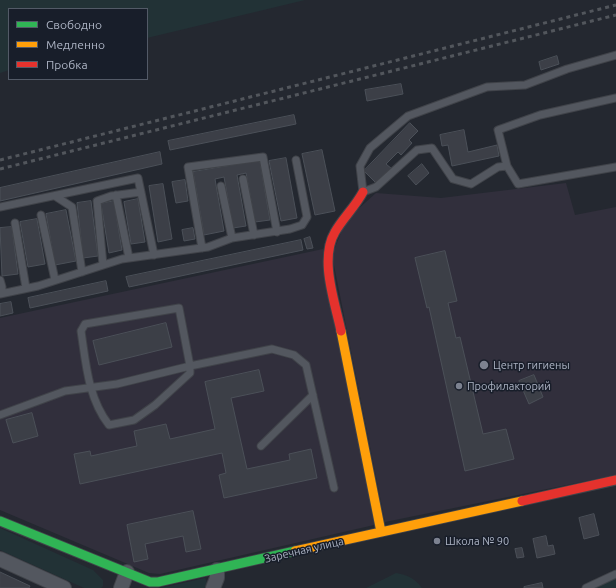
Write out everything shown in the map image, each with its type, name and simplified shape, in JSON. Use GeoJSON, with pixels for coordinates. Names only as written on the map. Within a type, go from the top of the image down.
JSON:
{"type":"FeatureCollection","features":[{"type":"Feature","properties":{"kind":"street"},"geometry":{"type":"LineString","coordinates":[[363,192],[352,212],[338,225],[332,234],[327,246],[327,260],[381,532]]}},
{"type":"Feature","properties":{"kind":"street","name":"Заречная улица"},"geometry":{"type":"LineString","coordinates":[[0,521],[150,582],[158,582],[616,480]]}},
{"type":"Feature","properties":{"kind":"street"},"geometry":{"type":"LineString","coordinates":[[0,559],[44,584],[64,588]]}},
{"type":"Feature","properties":{"kind":"street"},"geometry":{"type":"LineString","coordinates":[[213,588],[217,578],[217,570]]}},
{"type":"Feature","properties":{"kind":"street"},"geometry":{"type":"LineString","coordinates":[[121,588],[127,572]]}},
{"type":"Feature","properties":{"kind":"lane"},"geometry":{"type":"LineString","coordinates":[[507,166],[498,167],[471,184],[453,179],[432,148],[417,150],[376,187],[363,192],[360,166],[370,148],[408,116],[487,87],[525,85],[567,69],[616,55]]}},
{"type":"Feature","properties":{"kind":"lane"},"geometry":{"type":"LineString","coordinates":[[616,98],[540,115],[498,130],[507,166],[518,184],[616,167]]}},
{"type":"Feature","properties":{"kind":"lane"},"geometry":{"type":"LineString","coordinates":[[202,248],[188,168],[263,157],[277,232]]}},
{"type":"Feature","properties":{"kind":"lane"},"geometry":{"type":"LineString","coordinates":[[0,280],[2,287],[1,293],[26,288],[129,258],[202,248],[232,238],[277,232],[302,225],[307,217],[296,160]]}},
{"type":"Feature","properties":{"kind":"lane"},"geometry":{"type":"LineString","coordinates":[[0,207],[138,178],[154,254]]}},
{"type":"Feature","properties":{"kind":"lane"},"geometry":{"type":"LineString","coordinates":[[243,179],[254,235]]}},
{"type":"Feature","properties":{"kind":"lane"},"geometry":{"type":"LineString","coordinates":[[221,186],[232,238]]}},
{"type":"Feature","properties":{"kind":"lane"},"geometry":{"type":"LineString","coordinates":[[103,265],[97,200],[116,195],[141,192]]}},
{"type":"Feature","properties":{"kind":"lane"},"geometry":{"type":"LineString","coordinates":[[116,195],[129,258]]}},
{"type":"Feature","properties":{"kind":"lane"},"geometry":{"type":"LineString","coordinates":[[55,196],[72,207],[82,272]]}},
{"type":"Feature","properties":{"kind":"lane"},"geometry":{"type":"LineString","coordinates":[[41,215],[55,280]]}},
{"type":"Feature","properties":{"kind":"lane"},"geometry":{"type":"LineString","coordinates":[[15,223],[26,288]]}},
{"type":"Feature","properties":{"kind":"lane"},"geometry":{"type":"LineString","coordinates":[[179,308],[190,373],[155,405],[134,420],[109,425],[98,412],[91,389],[81,331],[85,324],[179,308]]}},
{"type":"Feature","properties":{"kind":"lane"},"geometry":{"type":"LineString","coordinates":[[0,415],[64,391],[91,389],[272,349],[294,355],[306,364],[334,488]]}},
{"type":"Feature","properties":{"kind":"lane"},"geometry":{"type":"LineString","coordinates":[[261,446],[313,395]]}},
{"type":"Feature","properties":{"kind":"lane"},"geometry":{"type":"LineString","coordinates":[[586,588],[616,574]]}},
{"type":"Feature","properties":{"kind":"shaded area"},"geometry":{"type":"Polygon","coordinates":[[[0,0],[305,0],[148,38],[148,8],[8,8],[8,70],[0,73],[0,0]]]}},
{"type":"Feature","properties":{"kind":"shaded area","name":"Центр гигиены"},"geometry":{"type":"Polygon","coordinates":[[[566,183],[575,215],[616,207],[616,475],[385,522],[332,255],[346,220],[376,193],[441,198],[566,183]]]}},
{"type":"Feature","properties":{"kind":"shaded area"},"geometry":{"type":"Polygon","coordinates":[[[323,249],[374,525],[160,574],[149,573],[0,510],[0,318],[323,249]]]}},
{"type":"Feature","properties":{"kind":"shaded area"},"geometry":{"type":"Polygon","coordinates":[[[0,528],[93,570],[103,580],[103,586],[101,588],[84,588],[0,550],[0,528]]]}},
{"type":"Feature","properties":{"kind":"shaded area"},"geometry":{"type":"Polygon","coordinates":[[[616,571],[616,588],[581,588],[616,571]]]}},
{"type":"Feature","properties":{"kind":"shaded area"},"geometry":{"type":"Polygon","coordinates":[[[396,573],[404,575],[417,582],[422,588],[366,588],[396,573]]]}},
{"type":"Feature","properties":{"kind":"shaded area"},"geometry":{"type":"Polygon","coordinates":[[[205,578],[207,582],[205,588],[161,588],[205,578]]]}},
{"type":"Feature","properties":{"kind":"building"},"geometry":{"type":"Polygon","coordinates":[[[557,56],[559,64],[541,70],[539,62],[557,56]]]}},
{"type":"Feature","properties":{"kind":"building"},"geometry":{"type":"Polygon","coordinates":[[[401,84],[403,94],[367,101],[365,90],[401,84]]]}},
{"type":"Feature","properties":{"kind":"building"},"geometry":{"type":"Polygon","coordinates":[[[294,115],[296,124],[170,150],[168,141],[294,115]]]}},
{"type":"Feature","properties":{"kind":"building"},"geometry":{"type":"Polygon","coordinates":[[[410,123],[418,131],[409,140],[412,143],[401,155],[398,152],[386,164],[392,169],[377,184],[364,171],[410,123]]]}},
{"type":"Feature","properties":{"kind":"building"},"geometry":{"type":"Polygon","coordinates":[[[464,130],[468,152],[497,145],[499,156],[452,166],[448,145],[442,146],[440,135],[464,130]]]}},
{"type":"Feature","properties":{"kind":"building"},"geometry":{"type":"Polygon","coordinates":[[[322,150],[335,211],[315,215],[302,154],[322,150]]]}},
{"type":"Feature","properties":{"kind":"building"},"geometry":{"type":"Polygon","coordinates":[[[160,152],[162,164],[0,201],[0,188],[160,152]]]}},
{"type":"Feature","properties":{"kind":"building"},"geometry":{"type":"Polygon","coordinates":[[[286,158],[297,218],[281,221],[269,161],[286,158]]]}},
{"type":"Feature","properties":{"kind":"building"},"geometry":{"type":"Polygon","coordinates":[[[260,161],[270,220],[255,222],[246,173],[237,175],[246,226],[233,228],[224,177],[215,179],[224,231],[204,235],[193,172],[260,161]]]}},
{"type":"Feature","properties":{"kind":"building"},"geometry":{"type":"Polygon","coordinates":[[[422,164],[429,173],[416,185],[408,176],[422,164]]]}},
{"type":"Feature","properties":{"kind":"building"},"geometry":{"type":"Polygon","coordinates":[[[185,180],[188,201],[176,203],[172,182],[185,180]]]}},
{"type":"Feature","properties":{"kind":"building"},"geometry":{"type":"Polygon","coordinates":[[[163,184],[172,239],[158,242],[149,186],[163,184]]]}},
{"type":"Feature","properties":{"kind":"building"},"geometry":{"type":"Polygon","coordinates":[[[138,199],[145,242],[131,244],[124,202],[138,199]]]}},
{"type":"Feature","properties":{"kind":"building"},"geometry":{"type":"Polygon","coordinates":[[[91,201],[98,256],[83,258],[77,203],[91,201]]]}},
{"type":"Feature","properties":{"kind":"building"},"geometry":{"type":"Polygon","coordinates":[[[114,201],[122,250],[109,253],[101,204],[114,201]]]}},
{"type":"Feature","properties":{"kind":"building"},"geometry":{"type":"Polygon","coordinates":[[[66,210],[76,261],[55,265],[46,214],[66,210]]]}},
{"type":"Feature","properties":{"kind":"building"},"geometry":{"type":"Polygon","coordinates":[[[37,219],[45,264],[28,267],[20,222],[37,219]]]}},
{"type":"Feature","properties":{"kind":"building"},"geometry":{"type":"Polygon","coordinates":[[[12,227],[18,274],[2,276],[0,228],[12,227]]]}},
{"type":"Feature","properties":{"kind":"building"},"geometry":{"type":"Polygon","coordinates":[[[193,228],[195,239],[184,241],[182,230],[193,228]]]}},
{"type":"Feature","properties":{"kind":"building"},"geometry":{"type":"Polygon","coordinates":[[[310,237],[313,248],[307,249],[304,239],[310,237]]]}},
{"type":"Feature","properties":{"kind":"building"},"geometry":{"type":"Polygon","coordinates":[[[301,240],[303,250],[129,287],[126,277],[301,240]]]}},
{"type":"Feature","properties":{"kind":"building","name":"Профилакторий"},"geometry":{"type":"Polygon","coordinates":[[[445,251],[457,301],[448,303],[456,338],[460,337],[483,434],[506,429],[514,459],[465,471],[429,307],[427,308],[415,258],[445,251]]]}},
{"type":"Feature","properties":{"kind":"building"},"geometry":{"type":"Polygon","coordinates":[[[106,281],[108,291],[30,308],[28,298],[106,281]]]}},
{"type":"Feature","properties":{"kind":"building"},"geometry":{"type":"Polygon","coordinates":[[[11,302],[13,313],[0,316],[0,304],[11,302]]]}},
{"type":"Feature","properties":{"kind":"building"},"geometry":{"type":"Polygon","coordinates":[[[166,323],[172,347],[99,365],[93,341],[166,323]]]}},
{"type":"Feature","properties":{"kind":"building"},"geometry":{"type":"Polygon","coordinates":[[[259,370],[264,391],[231,398],[247,469],[290,460],[289,454],[311,449],[317,478],[224,498],[219,475],[226,473],[222,453],[80,484],[74,454],[90,451],[91,456],[137,446],[134,431],[166,424],[170,439],[215,429],[205,382],[259,370]]]}},
{"type":"Feature","properties":{"kind":"building"},"geometry":{"type":"Polygon","coordinates":[[[534,375],[543,397],[529,404],[519,381],[534,375]]]}},
{"type":"Feature","properties":{"kind":"building"},"geometry":{"type":"Polygon","coordinates":[[[32,413],[38,436],[13,443],[6,420],[32,413]]]}},
{"type":"Feature","properties":{"kind":"building"},"geometry":{"type":"Polygon","coordinates":[[[193,511],[201,549],[186,552],[183,536],[145,544],[148,559],[134,562],[127,525],[193,511]]]}},
{"type":"Feature","properties":{"kind":"building"},"geometry":{"type":"Polygon","coordinates":[[[594,514],[599,535],[584,539],[579,518],[594,514]]]}},
{"type":"Feature","properties":{"kind":"building"},"geometry":{"type":"Polygon","coordinates":[[[546,536],[548,546],[553,545],[555,554],[537,558],[533,539],[546,536]]]}},
{"type":"Feature","properties":{"kind":"building"},"geometry":{"type":"Polygon","coordinates":[[[522,548],[524,557],[517,558],[515,549],[522,548]]]}},
{"type":"Feature","properties":{"kind":"building"},"geometry":{"type":"Polygon","coordinates":[[[0,572],[30,586],[29,588],[0,588],[0,572]]]}},
{"type":"Feature","properties":{"kind":"building"},"geometry":{"type":"Polygon","coordinates":[[[542,583],[543,588],[524,588],[524,587],[542,583]]]}},
{"type":"Feature","properties":{"kind":"railway"},"geometry":{"type":"LineString","coordinates":[[0,160],[616,5]]}},
{"type":"Feature","properties":{"kind":"railway"},"geometry":{"type":"LineString","coordinates":[[0,169],[616,15]]}},
{"type":"Feature","properties":{"kind":"traffic: fast"},"geometry":{"type":"LineString","coordinates":[[0,521],[150,582],[158,582],[295,551]]}},
{"type":"Feature","properties":{"kind":"traffic: slow"},"geometry":{"type":"LineString","coordinates":[[341,331],[381,532]]}},
{"type":"Feature","properties":{"kind":"traffic: slow"},"geometry":{"type":"LineString","coordinates":[[295,551],[522,501]]}},
{"type":"Feature","properties":{"kind":"traffic: jam"},"geometry":{"type":"LineString","coordinates":[[341,331],[332,294],[328,268],[328,255],[330,243],[335,232],[363,192]]}},
{"type":"Feature","properties":{"kind":"traffic: jam"},"geometry":{"type":"LineString","coordinates":[[522,501],[616,480]]}},
{"type":"Feature","properties":{"kind":"place","name":"Центр гигиены"},"geometry":{"type":"Point","coordinates":[484,365]}},
{"type":"Feature","properties":{"kind":"place","name":"Профилакторий"},"geometry":{"type":"Point","coordinates":[459,386]}},
{"type":"Feature","properties":{"kind":"place","name":"Школа № 90"},"geometry":{"type":"Point","coordinates":[437,541]}}]}
